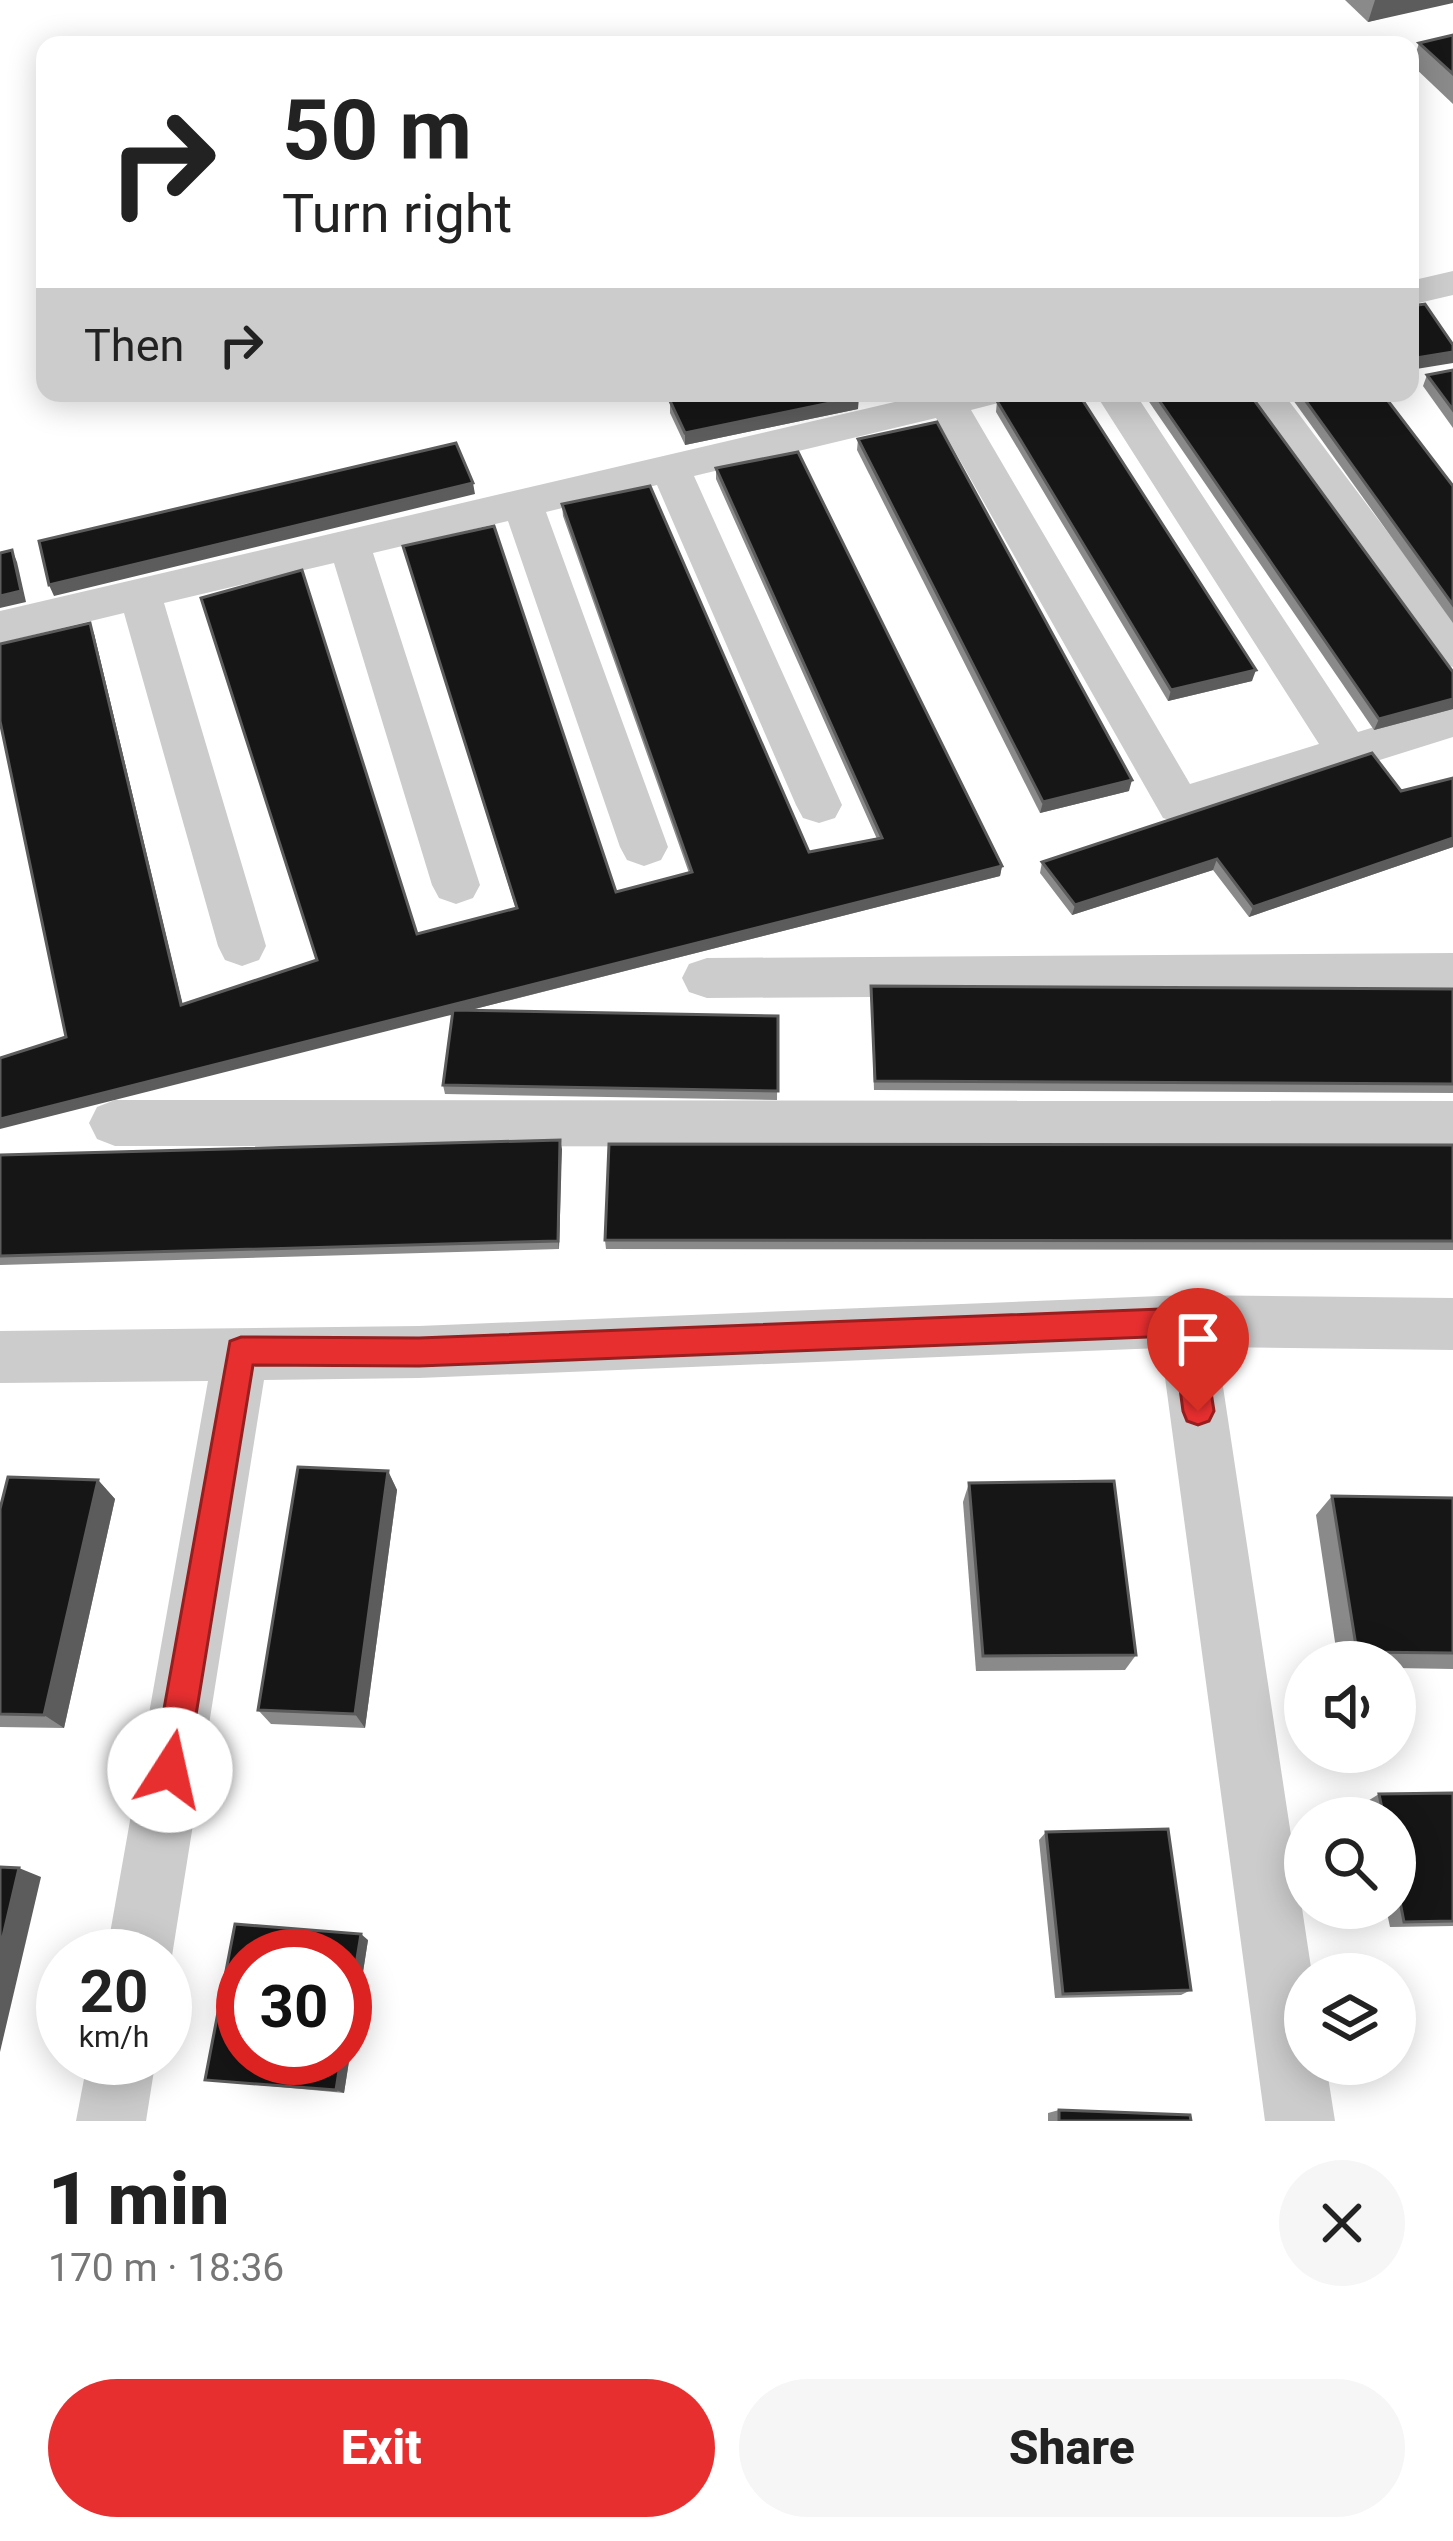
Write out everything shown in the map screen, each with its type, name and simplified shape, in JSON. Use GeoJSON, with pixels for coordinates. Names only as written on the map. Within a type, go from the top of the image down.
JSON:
{"type":"FeatureCollection","features":[{"type":"Feature","properties":{"kind":"street"},"geometry":{"type":"LineString","coordinates":[[1419,291],[1452,285]]}},
{"type":"Feature","properties":{"kind":"street"},"geometry":{"type":"LineString","coordinates":[[0,627],[950,402]]}},
{"type":"Feature","properties":{"kind":"street"},"geometry":{"type":"LineString","coordinates":[[969,402],[1179,805],[1453,720]]}},
{"type":"Feature","properties":{"kind":"street"},"geometry":{"type":"LineString","coordinates":[[1121,402],[1348,753]]}},
{"type":"Feature","properties":{"kind":"street"},"geometry":{"type":"LineString","coordinates":[[1269,402],[1453,651]]}},
{"type":"Feature","properties":{"kind":"street"},"geometry":{"type":"LineString","coordinates":[[670,468],[819,805]]}},
{"type":"Feature","properties":{"kind":"street"},"geometry":{"type":"LineString","coordinates":[[522,503],[644,848]]}},
{"type":"Feature","properties":{"kind":"street"},"geometry":{"type":"LineString","coordinates":[[349,544],[456,885]]}},
{"type":"Feature","properties":{"kind":"street"},"geometry":{"type":"LineString","coordinates":[[140,594],[242,946]]}},
{"type":"Feature","properties":{"kind":"street"},"geometry":{"type":"LineString","coordinates":[[707,978],[1453,973]]}},
{"type":"Feature","properties":{"kind":"street"},"geometry":{"type":"LineString","coordinates":[[115,1123],[1453,1124]]}},
{"type":"Feature","properties":{"kind":"street"},"geometry":{"type":"LineString","coordinates":[[0,1357],[419,1352],[1186,1322],[1453,1324]]}},
{"type":"Feature","properties":{"kind":"street"},"geometry":{"type":"LineString","coordinates":[[1186,1322],[1300,2121]]}},
{"type":"Feature","properties":{"kind":"street"},"geometry":{"type":"LineString","coordinates":[[144,1929],[241,1351]]}},
{"type":"Feature","properties":{"kind":"street"},"geometry":{"type":"LineString","coordinates":[[111,2121],[117,2085]]}},
{"type":"Feature","properties":{"kind":"building"},"geometry":{"type":"Polygon","coordinates":[[[1453,35],[1453,74],[1419,43],[1453,35]]]}},
{"type":"Feature","properties":{"kind":"building"},"geometry":{"type":"Polygon","coordinates":[[[1425,304],[1453,352],[1419,358],[1419,305],[1425,304]]]}},
{"type":"Feature","properties":{"kind":"building"},"geometry":{"type":"Polygon","coordinates":[[[1453,370],[1453,410],[1427,375],[1453,370]]]}},
{"type":"Feature","properties":{"kind":"building"},"geometry":{"type":"Polygon","coordinates":[[[670,402],[835,402],[685,433],[670,402]]]}},
{"type":"Feature","properties":{"kind":"building"},"geometry":{"type":"Polygon","coordinates":[[[998,402],[1084,402],[1256,670],[1171,690],[998,402]]]}},
{"type":"Feature","properties":{"kind":"building"},"geometry":{"type":"Polygon","coordinates":[[[1160,402],[1256,402],[1453,672],[1453,699],[1379,719],[1160,402]]]}},
{"type":"Feature","properties":{"kind":"building"},"geometry":{"type":"Polygon","coordinates":[[[1306,402],[1389,402],[1453,486],[1453,605],[1306,402]]]}},
{"type":"Feature","properties":{"kind":"building"},"geometry":{"type":"Polygon","coordinates":[[[937,422],[1132,780],[1043,802],[858,439],[937,422]]]}},
{"type":"Feature","properties":{"kind":"building"},"geometry":{"type":"Polygon","coordinates":[[[456,443],[473,483],[49,585],[39,541],[456,443]]]}},
{"type":"Feature","properties":{"kind":"building"},"geometry":{"type":"Polygon","coordinates":[[[798,452],[1002,866],[0,1119],[0,1058],[66,1037],[0,721],[0,644],[90,623],[181,1005],[317,960],[201,598],[302,570],[417,934],[517,908],[403,546],[494,526],[616,892],[692,872],[562,504],[650,486],[809,852],[882,838],[716,468],[798,452]]]}},
{"type":"Feature","properties":{"kind":"building"},"geometry":{"type":"Polygon","coordinates":[[[12,550],[21,591],[0,596],[0,553],[12,550]]]}},
{"type":"Feature","properties":{"kind":"building"},"geometry":{"type":"Polygon","coordinates":[[[1372,753],[1401,791],[1453,778],[1453,838],[1253,907],[1217,859],[1075,905],[1042,862],[1372,753]]]}},
{"type":"Feature","properties":{"kind":"building"},"geometry":{"type":"Polygon","coordinates":[[[871,986],[1453,989],[1453,1084],[875,1081],[871,986]]]}},
{"type":"Feature","properties":{"kind":"building"},"geometry":{"type":"Polygon","coordinates":[[[453,1010],[778,1016],[778,1091],[443,1085],[453,1010]]]}},
{"type":"Feature","properties":{"kind":"building"},"geometry":{"type":"Polygon","coordinates":[[[560,1140],[558,1241],[0,1256],[0,1155],[560,1140]]]}},
{"type":"Feature","properties":{"kind":"building"},"geometry":{"type":"Polygon","coordinates":[[[609,1144],[1453,1145],[1453,1241],[605,1240],[609,1144]]]}},
{"type":"Feature","properties":{"kind":"building"},"geometry":{"type":"Polygon","coordinates":[[[298,1467],[388,1471],[355,1714],[258,1710],[298,1467]]]}},
{"type":"Feature","properties":{"kind":"building"},"geometry":{"type":"Polygon","coordinates":[[[8,1477],[98,1480],[44,1715],[0,1714],[0,1509],[8,1477]]]}},
{"type":"Feature","properties":{"kind":"building"},"geometry":{"type":"Polygon","coordinates":[[[1114,1481],[1136,1655],[983,1656],[969,1483],[1114,1481]]]}},
{"type":"Feature","properties":{"kind":"building"},"geometry":{"type":"Polygon","coordinates":[[[1332,1496],[1453,1498],[1453,1653],[1416,1653],[1416,1641],[1355,1641],[1332,1496]]]}},
{"type":"Feature","properties":{"kind":"building"},"geometry":{"type":"Polygon","coordinates":[[[1453,1793],[1453,1921],[1416,1922],[1416,1797],[1379,1794],[1453,1793]]]}},
{"type":"Feature","properties":{"kind":"building"},"geometry":{"type":"Polygon","coordinates":[[[1168,1829],[1191,1990],[1063,1994],[1046,1832],[1168,1829]]]}},
{"type":"Feature","properties":{"kind":"building"},"geometry":{"type":"Polygon","coordinates":[[[0,1867],[19,1868],[0,1949],[0,1867]]]}},
{"type":"Feature","properties":{"kind":"building"},"geometry":{"type":"Polygon","coordinates":[[[235,1924],[298,1929],[234,1929],[235,1924]]]}},
{"type":"Feature","properties":{"kind":"building"},"geometry":{"type":"Polygon","coordinates":[[[216,2023],[216,2081],[205,2080],[216,2023]]]}},
{"type":"Feature","properties":{"kind":"building"},"geometry":{"type":"Polygon","coordinates":[[[270,2085],[337,2085],[336,2090],[270,2085]]]}},
{"type":"Feature","properties":{"kind":"building"},"geometry":{"type":"Polygon","coordinates":[[[1059,2110],[1190,2115],[1191,2121],[1059,2121],[1059,2110]]]}},
{"type":"Feature","properties":{"kind":"route"},"geometry":{"type":"LineString","coordinates":[[170,1770],[241,1351],[419,1352],[1186,1322],[1198,1411]]}}]}
